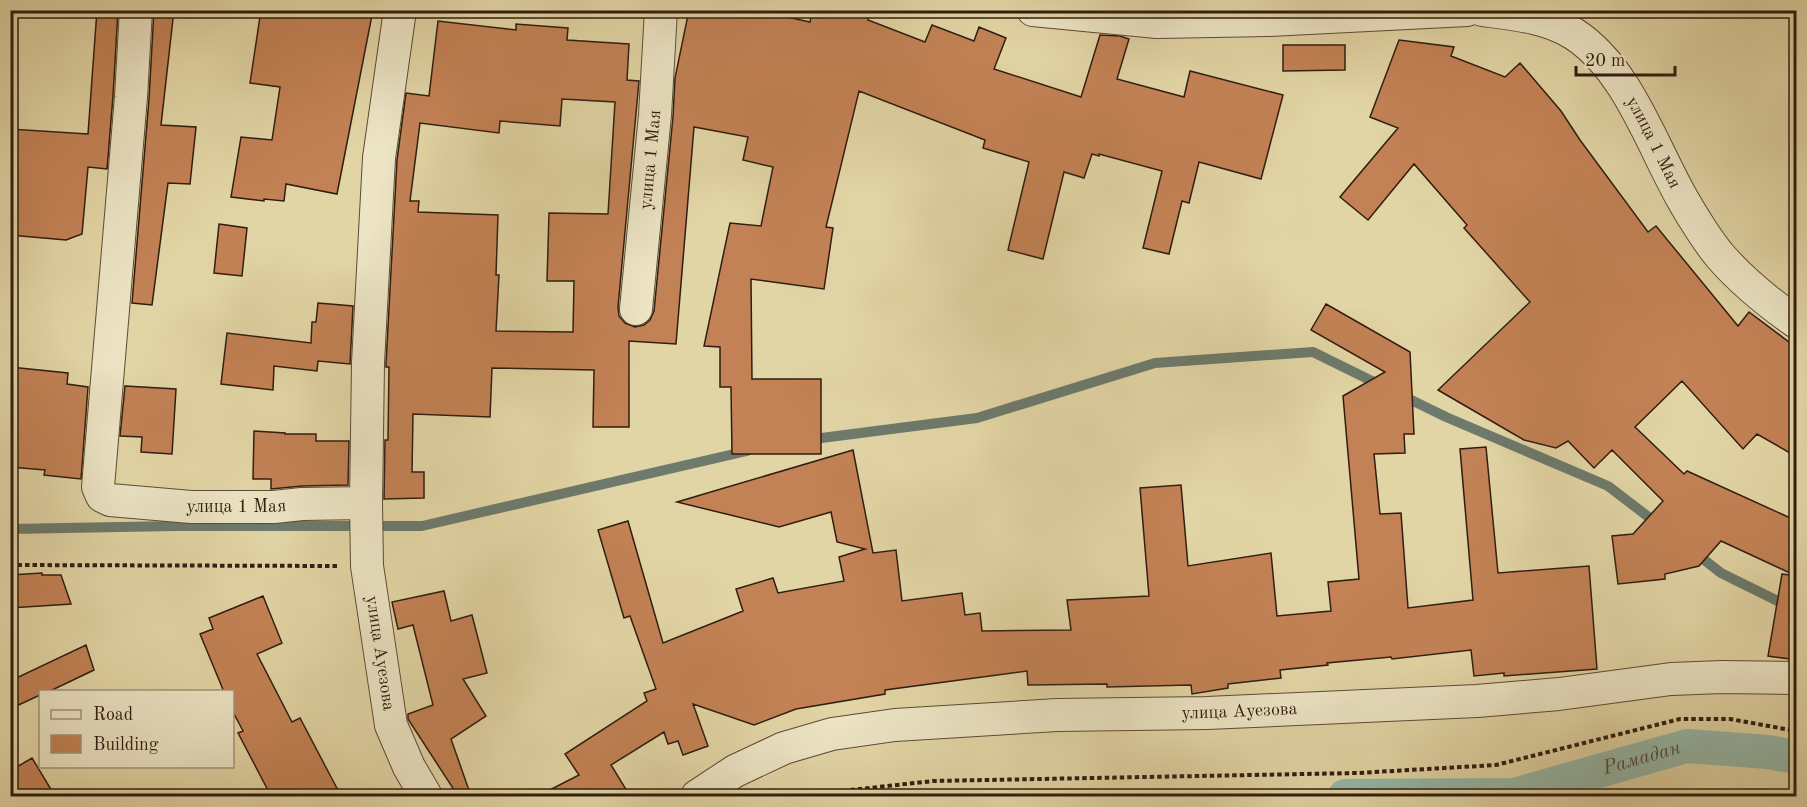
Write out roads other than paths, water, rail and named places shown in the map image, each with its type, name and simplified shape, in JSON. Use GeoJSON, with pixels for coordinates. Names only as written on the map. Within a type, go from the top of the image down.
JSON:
{"type":"FeatureCollection","features":[{"type":"Feature","properties":{"kind":"street","name":"улица 1 Мая"},"geometry":{"type":"LineString","coordinates":[[136,10],[131,97],[98,487],[102,496],[110,501],[192,507],[274,507],[366,503]]}},
{"type":"Feature","properties":{"kind":"street"},"geometry":{"type":"LineString","coordinates":[[366,503],[368,363],[379,158],[400,10]]}},
{"type":"Feature","properties":{"kind":"street","name":"улица 1 Мая"},"geometry":{"type":"LineString","coordinates":[[636,309],[655,115],[661,10]]}},
{"type":"Feature","properties":{"kind":"street"},"geometry":{"type":"LineString","coordinates":[[1033,10],[1157,22],[1269,20],[1467,10]]}},
{"type":"Feature","properties":{"kind":"street","name":"улица 1 Мая"},"geometry":{"type":"LineString","coordinates":[[1482,10],[1520,15],[1550,23],[1574,34],[1596,52],[1617,75],[1683,200],[1720,256],[1767,301],[1797,322]]}},
{"type":"Feature","properties":{"kind":"street","name":"улица Ауезова"},"geometry":{"type":"LineString","coordinates":[[366,503],[367,566],[391,724],[409,767],[426,796]]}},
{"type":"Feature","properties":{"kind":"street","name":"улица Ауезова"},"geometry":{"type":"LineString","coordinates":[[697,796],[735,771],[784,748],[832,734],[895,725],[1057,715],[1207,713],[1477,701],[1559,694],[1671,679],[1797,678]]}},
{"type":"Feature","properties":{"kind":"waterway"},"geometry":{"type":"LineString","coordinates":[[806,440],[977,418],[1155,363],[1313,352],[1382,386]]}},
{"type":"Feature","properties":{"kind":"waterway"},"geometry":{"type":"LineString","coordinates":[[1401,395],[1446,417],[1608,486],[1659,525]]}},
{"type":"Feature","properties":{"kind":"waterway"},"geometry":{"type":"LineString","coordinates":[[10,529],[422,526],[747,451]]}},
{"type":"Feature","properties":{"kind":"waterway"},"geometry":{"type":"LineString","coordinates":[[1693,551],[1721,573],[1788,606]]}},
{"type":"Feature","properties":{"kind":"waterway","name":"Рамадан"},"geometry":{"type":"LineString","coordinates":[[1345,796],[1514,795],[1687,746],[1768,752],[1796,757]]}}]}
